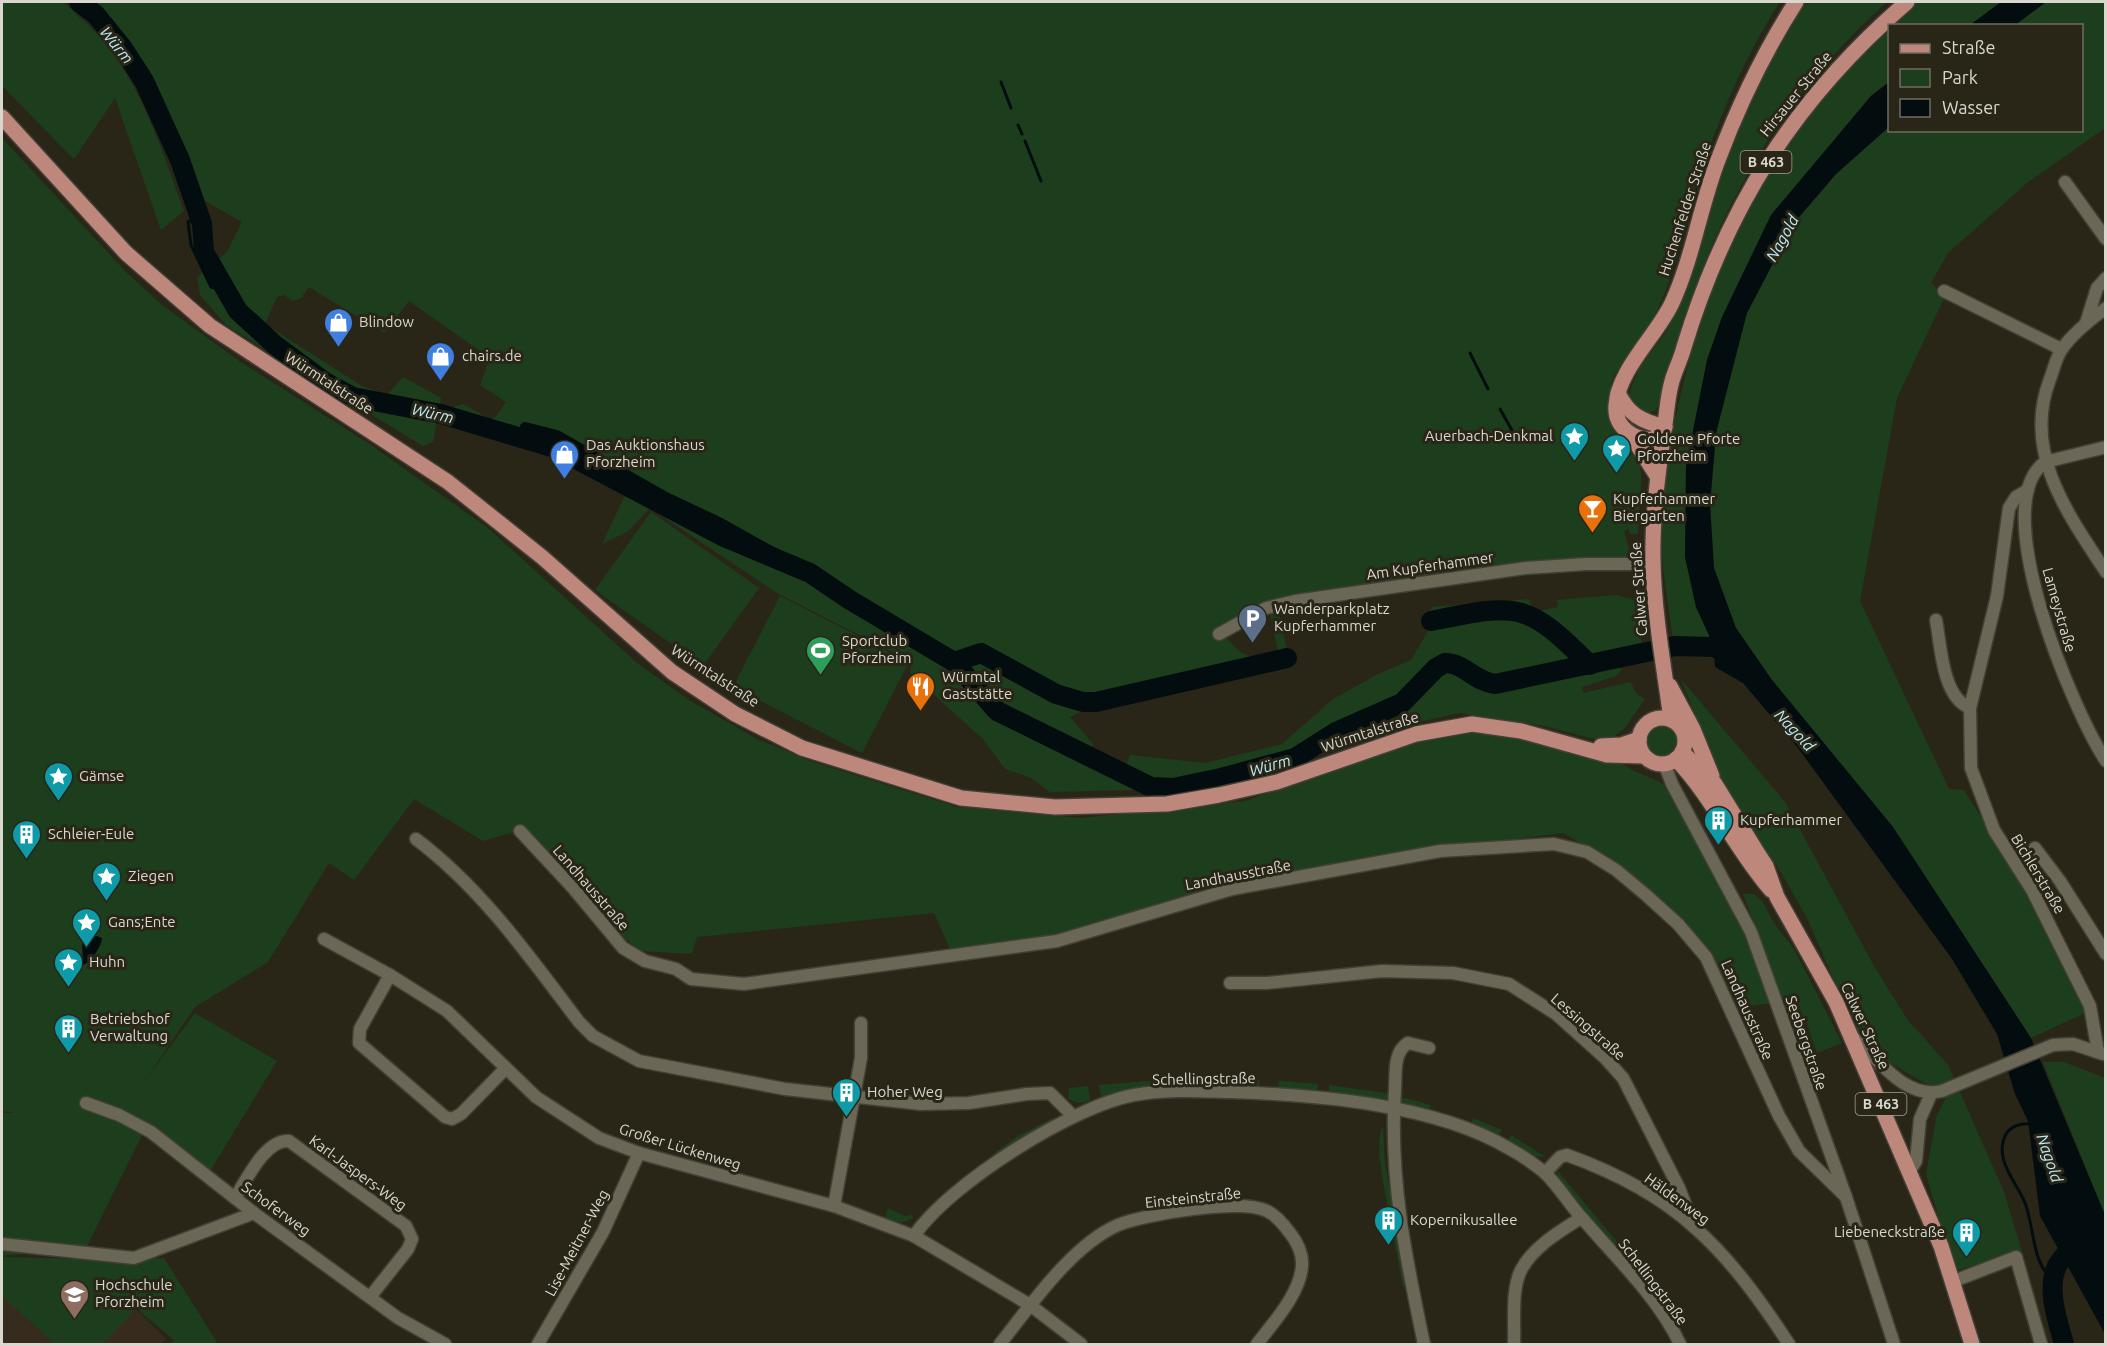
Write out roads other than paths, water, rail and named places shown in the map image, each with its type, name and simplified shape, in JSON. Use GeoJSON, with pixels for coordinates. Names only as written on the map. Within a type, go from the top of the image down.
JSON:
{"type":"FeatureCollection","features":[{"type":"Feature","properties":{"kind":"main road","name":"Huchenfelder Straße"},"geometry":{"type":"LineString","coordinates":[[1618,393],[1626,375],[1661,324],[1671,304],[1681,281],[1718,161],[1765,49],[1796,2]]}},
{"type":"Feature","properties":{"kind":"main road","name":"Hirsauer Straße"},"geometry":{"type":"LineString","coordinates":[[1665,427],[1664,416],[1672,379],[1711,269],[1757,174],[1799,116],[1836,72],[1907,2]]}},
{"type":"Feature","properties":{"kind":"main road","name":"Würmtalstraße"},"geometry":{"type":"LineString","coordinates":[[2,117],[126,253],[210,326],[448,482],[542,557],[672,672],[735,714],[802,748],[961,798],[1054,807],[1167,804],[1219,795],[1278,782],[1416,734],[1472,724],[1521,731],[1607,755],[1644,756]]}},
{"type":"Feature","properties":{"kind":"main road"},"geometry":{"type":"LineString","coordinates":[[1618,393],[1633,416],[1665,427],[1654,439],[1641,440],[1625,430],[1616,414],[1618,393]]}},
{"type":"Feature","properties":{"kind":"main road","name":"Calwer Straße"},"geometry":{"type":"LineString","coordinates":[[1664,719],[1665,673],[1653,564],[1657,476],[1665,427]]}},
{"type":"Feature","properties":{"kind":"main road"},"geometry":{"type":"LineString","coordinates":[[1631,435],[1657,476]]}},
{"type":"Feature","properties":{"kind":"main road","name":"B 463"},"geometry":{"type":"LineString","coordinates":[[1665,673],[1693,729],[1715,784]]}},
{"type":"Feature","properties":{"kind":"main road"},"geometry":{"type":"LineString","coordinates":[[1664,719],[1677,723],[1684,737],[1674,758],[1653,762],[1644,756],[1639,739],[1645,725],[1664,719]]}},
{"type":"Feature","properties":{"kind":"main road","name":"Würmtalstraße"},"geometry":{"type":"LineString","coordinates":[[1580,746],[1615,746],[1639,739]]}},
{"type":"Feature","properties":{"kind":"main road","name":"Calwer Straße"},"geometry":{"type":"LineString","coordinates":[[1674,758],[1715,784],[1766,866],[1777,897],[1852,1036],[1954,1281],[1972,1344]]}},
{"type":"Feature","properties":{"kind":"main road","name":"Calwer Straße"},"geometry":{"type":"LineString","coordinates":[[1674,758],[1702,788],[1755,872],[1777,897]]}},
{"type":"Feature","properties":{"kind":"street"},"geometry":{"type":"LineString","coordinates":[[2065,182],[2106,239]]}},
{"type":"Feature","properties":{"kind":"street"},"geometry":{"type":"LineString","coordinates":[[2086,325],[2097,288],[2106,278]]}},
{"type":"Feature","properties":{"kind":"street"},"geometry":{"type":"LineString","coordinates":[[1944,291],[2061,349]]}},
{"type":"Feature","properties":{"kind":"street"},"geometry":{"type":"LineString","coordinates":[[2106,308],[2061,349],[2042,405],[2041,440],[2045,462],[2060,500],[2106,572]]}},
{"type":"Feature","properties":{"kind":"street"},"geometry":{"type":"LineString","coordinates":[[2045,462],[2106,447]]}},
{"type":"Feature","properties":{"kind":"street","name":"Lameystraße"},"geometry":{"type":"LineString","coordinates":[[2045,462],[2038,467],[2028,490],[2025,516],[2034,584],[2066,684],[2106,762]]}},
{"type":"Feature","properties":{"kind":"street","name":"Bichlerstraße"},"geometry":{"type":"LineString","coordinates":[[2028,490],[2016,497],[2009,508],[1997,596],[1970,708],[1971,768],[1994,830],[2032,890],[2090,1006],[2102,1053]]}},
{"type":"Feature","properties":{"kind":"street","name":"Am Kupferhammer"},"geometry":{"type":"LineString","coordinates":[[1219,634],[1266,608],[1295,601],[1526,568],[1653,564]]}},
{"type":"Feature","properties":{"kind":"street"},"geometry":{"type":"LineString","coordinates":[[1936,620],[1947,675],[1955,698],[1970,708]]}},
{"type":"Feature","properties":{"kind":"street","name":"Seebergstraße"},"geometry":{"type":"LineString","coordinates":[[1674,758],[1672,784],[1751,932],[1846,1197],[1894,1344]]}},
{"type":"Feature","properties":{"kind":"street","name":"Landhausstraße"},"geometry":{"type":"LineString","coordinates":[[520,831],[624,948],[645,961],[676,969],[691,979],[744,984],[1057,941],[1232,889],[1440,851],[1554,844],[1587,852],[1616,870],[1646,895],[1678,924],[1706,957],[1779,1116],[1799,1151],[1846,1197]]}},
{"type":"Feature","properties":{"kind":"street"},"geometry":{"type":"LineString","coordinates":[[416,839],[447,863],[504,923],[579,1022],[593,1036],[639,1061],[785,1089],[921,1104],[969,1103],[1028,1094],[1050,1094],[1073,1116]]}},
{"type":"Feature","properties":{"kind":"street","name":"Bichlerstraße"},"geometry":{"type":"LineString","coordinates":[[2035,848],[2060,881],[2106,954]]}},
{"type":"Feature","properties":{"kind":"street","name":"Großer Lückenweg"},"geometry":{"type":"LineString","coordinates":[[324,939],[390,975],[447,1011],[536,1097],[599,1138],[639,1153],[834,1206],[914,1236],[1030,1305],[1081,1344]]}},
{"type":"Feature","properties":{"kind":"street","name":"Lessingstraße"},"geometry":{"type":"LineString","coordinates":[[1230,983],[1267,983],[1382,971],[1452,973],[1509,984],[1556,1014],[1605,1058],[1623,1078],[1679,1188],[1694,1227]]}},
{"type":"Feature","properties":{"kind":"street"},"geometry":{"type":"LineString","coordinates":[[390,975],[360,1029],[360,1043],[444,1117],[452,1119],[461,1114],[506,1068]]}},
{"type":"Feature","properties":{"kind":"street"},"geometry":{"type":"LineString","coordinates":[[834,1206],[861,1058],[861,1023]]}},
{"type":"Feature","properties":{"kind":"street"},"geometry":{"type":"LineString","coordinates":[[1852,1036],[1905,1084],[1915,1090],[1936,1092],[2053,1045],[2073,1044],[2102,1053],[2106,1035]]}},
{"type":"Feature","properties":{"kind":"street"},"geometry":{"type":"LineString","coordinates":[[1424,1344],[1393,1168],[1398,1055],[1408,1044],[1429,1048]]}},
{"type":"Feature","properties":{"kind":"street","name":"Schellingstraße"},"geometry":{"type":"LineString","coordinates":[[914,1236],[962,1189],[1003,1158],[1073,1116],[1104,1104],[1135,1095],[1196,1091],[1293,1094],[1394,1110],[1469,1128],[1511,1149],[1545,1173],[1649,1299],[1680,1344]]}},
{"type":"Feature","properties":{"kind":"street"},"geometry":{"type":"LineString","coordinates":[[1910,1172],[1916,1161],[1920,1119],[1936,1092]]}},
{"type":"Feature","properties":{"kind":"street","name":"Schoferweg"},"geometry":{"type":"LineString","coordinates":[[86,1103],[119,1115],[151,1132],[254,1213],[398,1318],[446,1344]]}},
{"type":"Feature","properties":{"kind":"street","name":"Karl-Jaspers-Weg"},"geometry":{"type":"LineString","coordinates":[[235,1198],[265,1153],[277,1142],[289,1141],[406,1226],[412,1239],[408,1249],[370,1297]]}},
{"type":"Feature","properties":{"kind":"street","name":"Lise-Meitner-Weg"},"geometry":{"type":"LineString","coordinates":[[538,1344],[603,1232],[639,1153]]}},
{"type":"Feature","properties":{"kind":"street","name":"Häldenweg"},"geometry":{"type":"LineString","coordinates":[[1545,1173],[1560,1157],[1567,1155],[1622,1179],[1667,1207],[1694,1227],[1765,1307],[1789,1344]]}},
{"type":"Feature","properties":{"kind":"street","name":"Einsteinstraße"},"geometry":{"type":"LineString","coordinates":[[1030,1305],[1084,1248],[1118,1226],[1183,1211],[1248,1206],[1267,1211],[1280,1221],[1298,1245],[1302,1257],[1298,1282],[1257,1344]]}},
{"type":"Feature","properties":{"kind":"street"},"geometry":{"type":"LineString","coordinates":[[2,1244],[134,1258],[254,1213]]}},
{"type":"Feature","properties":{"kind":"street"},"geometry":{"type":"LineString","coordinates":[[1514,1344],[1516,1287],[1521,1270],[1556,1233],[1581,1218]]}},
{"type":"Feature","properties":{"kind":"street"},"geometry":{"type":"LineString","coordinates":[[1954,1281],[2016,1257],[2041,1344]]}},
{"type":"Feature","properties":{"kind":"street"},"geometry":{"type":"LineString","coordinates":[[1000,1344],[1030,1305]]}},
{"type":"Feature","properties":{"kind":"water"},"geometry":{"type":"Polygon","coordinates":[[[2001,2],[2046,2],[2016,24],[1971,24],[2001,2]]]}},
{"type":"Feature","properties":{"kind":"water"},"geometry":{"type":"Polygon","coordinates":[[[1888,83],[1888,128],[1836,174],[1794,223],[1747,313],[1716,433],[1710,505],[1714,568],[1736,628],[1772,680],[1893,827],[2031,1038],[2105,1215],[2105,1334],[2040,1216],[2028,1121],[2015,1094],[1997,1034],[1952,959],[1798,748],[1743,683],[1715,667],[1713,644],[1696,607],[1685,557],[1686,466],[1707,360],[1722,317],[1771,215],[1871,96],[1888,83]]]}},
{"type":"Feature","properties":{"kind":"water"},"geometry":{"type":"Polygon","coordinates":[[[97,936],[102,938],[100,945],[92,958],[83,965],[82,940],[97,936]]]}},
{"type":"Feature","properties":{"kind":"waterway","name":"Würm"},"geometry":{"type":"LineString","coordinates":[[79,2],[96,15],[122,47],[144,81],[180,160],[202,224],[204,252],[238,311],[275,345],[325,382],[353,397],[441,414],[555,448],[722,536],[810,573],[850,600],[954,662],[997,711],[1151,787],[1173,788],[1295,758],[1336,732],[1402,703],[1436,668],[1445,663],[1458,666],[1495,684],[1675,646],[1714,647],[1720,650]]}},
{"type":"Feature","properties":{"kind":"waterway"},"geometry":{"type":"LineString","coordinates":[[1001,82],[1011,108]]}},
{"type":"Feature","properties":{"kind":"waterway"},"geometry":{"type":"LineString","coordinates":[[1018,125],[1022,134]]}},
{"type":"Feature","properties":{"kind":"waterway"},"geometry":{"type":"LineString","coordinates":[[1025,141],[1041,181]]}},
{"type":"Feature","properties":{"kind":"waterway"},"geometry":{"type":"LineString","coordinates":[[199,215],[188,222],[191,245],[211,287],[226,290]]}},
{"type":"Feature","properties":{"kind":"waterway"},"geometry":{"type":"LineString","coordinates":[[1470,353],[1488,389]]}},
{"type":"Feature","properties":{"kind":"waterway"},"geometry":{"type":"LineString","coordinates":[[1500,409],[1518,441]]}},
{"type":"Feature","properties":{"kind":"waterway"},"geometry":{"type":"LineString","coordinates":[[525,427],[557,435],[666,497],[721,523],[810,573]]}},
{"type":"Feature","properties":{"kind":"waterway","name":"Würm"},"geometry":{"type":"LineString","coordinates":[[1431,621],[1484,611],[1519,612],[1535,618],[1550,629],[1590,665]]}},
{"type":"Feature","properties":{"kind":"waterway","name":"Würm"},"geometry":{"type":"LineString","coordinates":[[954,662],[981,653],[1056,694],[1083,702],[1096,702],[1287,658]]}},
{"type":"Feature","properties":{"kind":"waterway"},"geometry":{"type":"LineString","coordinates":[[2030,1124],[2016,1126],[2008,1131],[2002,1152],[2007,1170],[2025,1203],[2037,1254],[2046,1273],[2053,1281]]}},
{"type":"Feature","properties":{"kind":"waterway","name":"Nagold"},"geometry":{"type":"LineString","coordinates":[[2064,1344],[2054,1305],[2054,1275],[2059,1263],[2079,1241],[2078,1238]]}},
{"type":"Feature","properties":{"kind":"place","name":"Blindow"},"geometry":{"type":"Point","coordinates":[338,348]}},
{"type":"Feature","properties":{"kind":"place","name":"chairs.de"},"geometry":{"type":"Point","coordinates":[441,382]}},
{"type":"Feature","properties":{"kind":"place","name":"Auerbach-Denkmal"},"geometry":{"type":"Point","coordinates":[1574,462]}},
{"type":"Feature","properties":{"kind":"place","name":"Goldene Pforte Pforzheim"},"geometry":{"type":"Point","coordinates":[1616,474]}},
{"type":"Feature","properties":{"kind":"place","name":"Das Auktionshaus Pforzheim"},"geometry":{"type":"Point","coordinates":[565,480]}},
{"type":"Feature","properties":{"kind":"place","name":"Kupferhammer Biergarten"},"geometry":{"type":"Point","coordinates":[1592,534]}},
{"type":"Feature","properties":{"kind":"place","name":"Wanderparkplatz Kupferhammer"},"geometry":{"type":"Point","coordinates":[1253,644]}},
{"type":"Feature","properties":{"kind":"place","name":"Sportclub Pforzheim"},"geometry":{"type":"Point","coordinates":[821,676]}},
{"type":"Feature","properties":{"kind":"place","name":"Würmtal Gaststätte"},"geometry":{"type":"Point","coordinates":[921,712]}},
{"type":"Feature","properties":{"kind":"place","name":"Gämse"},"geometry":{"type":"Point","coordinates":[58,802]}},
{"type":"Feature","properties":{"kind":"place","name":"Kupferhammer"},"geometry":{"type":"Point","coordinates":[1719,846]}},
{"type":"Feature","properties":{"kind":"place","name":"Schleier-Eule"},"geometry":{"type":"Point","coordinates":[27,860]}},
{"type":"Feature","properties":{"kind":"place","name":"Ziegen"},"geometry":{"type":"Point","coordinates":[107,902]}},
{"type":"Feature","properties":{"kind":"place","name":"Gans;Ente"},"geometry":{"type":"Point","coordinates":[87,948]}},
{"type":"Feature","properties":{"kind":"place","name":"Huhn"},"geometry":{"type":"Point","coordinates":[68,988]}},
{"type":"Feature","properties":{"kind":"place","name":"Betriebshof Verwaltung"},"geometry":{"type":"Point","coordinates":[69,1054]}},
{"type":"Feature","properties":{"kind":"place","name":"Hoher Weg"},"geometry":{"type":"Point","coordinates":[846,1118]}},
{"type":"Feature","properties":{"kind":"place","name":"Kopernikusallee"},"geometry":{"type":"Point","coordinates":[1389,1246]}},
{"type":"Feature","properties":{"kind":"place","name":"Liebeneckstraße"},"geometry":{"type":"Point","coordinates":[1966,1258]}},
{"type":"Feature","properties":{"kind":"place","name":"Hochschule Pforzheim"},"geometry":{"type":"Point","coordinates":[74,1320]}}]}
